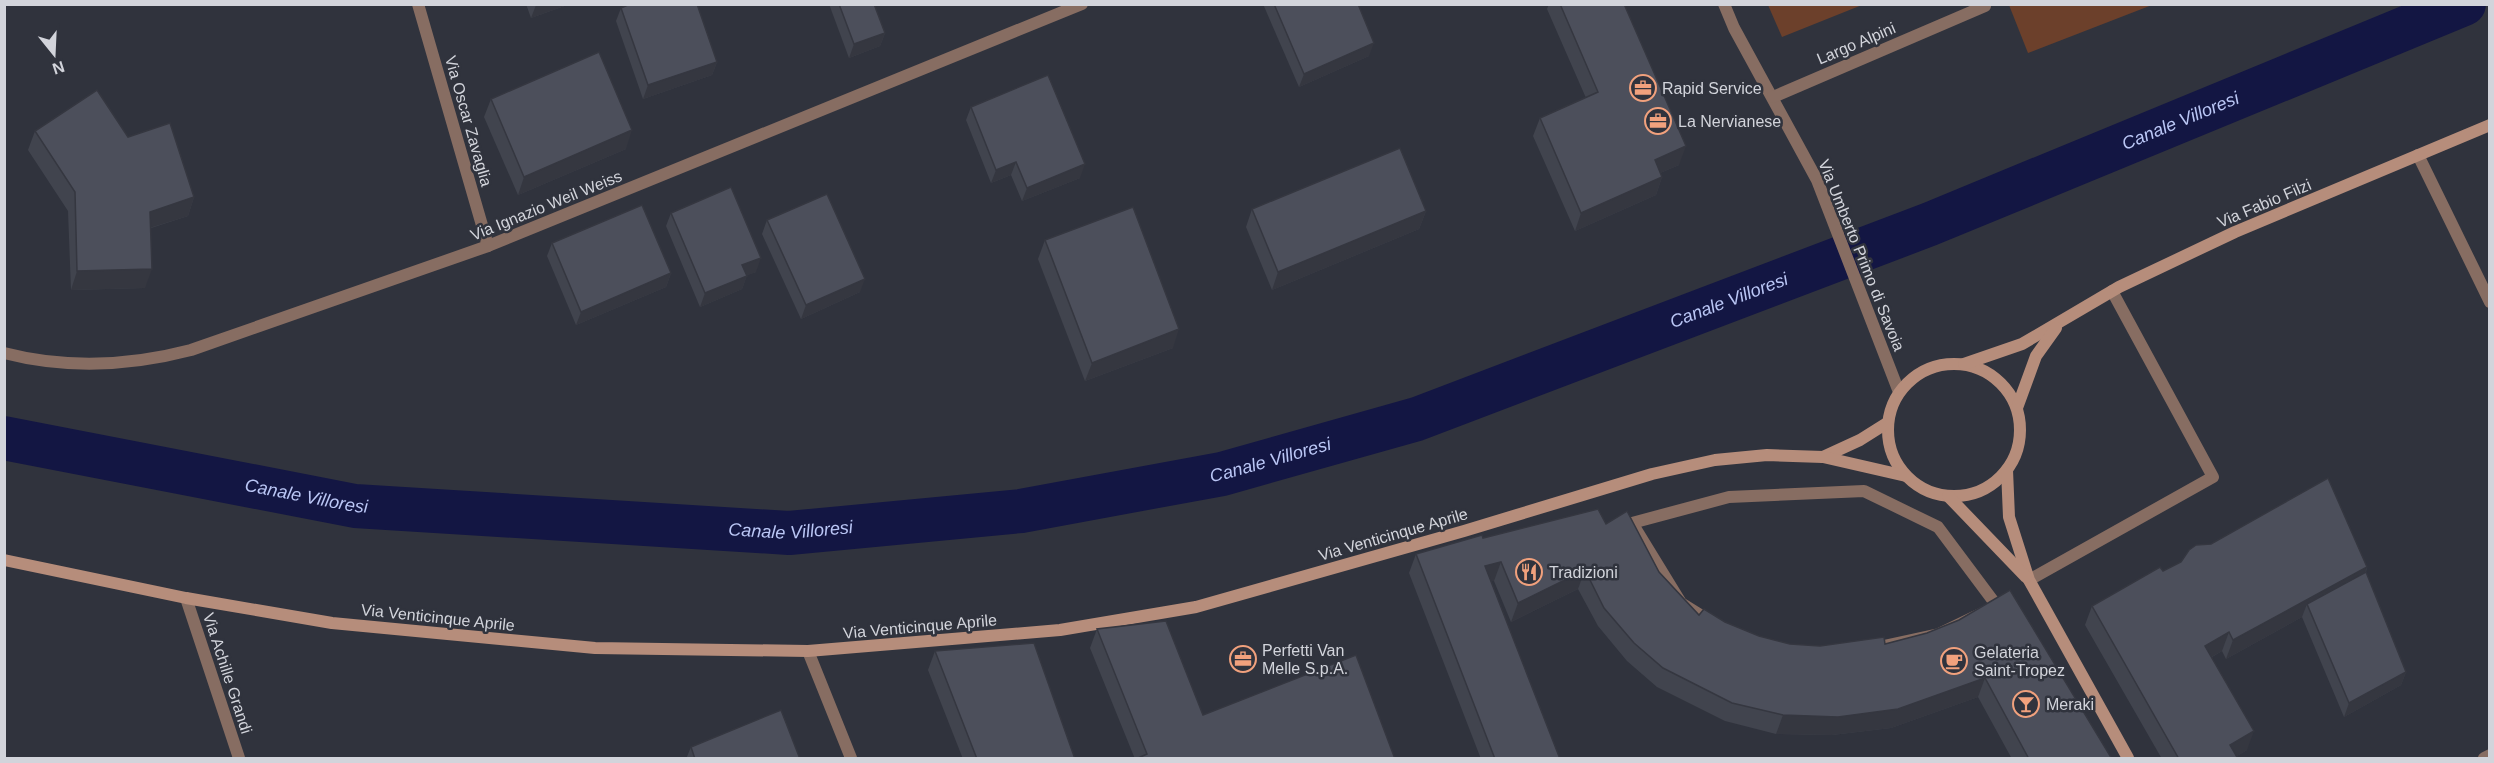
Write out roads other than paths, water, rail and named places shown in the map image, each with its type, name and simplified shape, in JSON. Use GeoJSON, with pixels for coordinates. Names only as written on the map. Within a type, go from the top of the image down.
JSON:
{"type":"FeatureCollection","features":[{"type":"Feature","properties":{"kind":"street","name":"Via Oscar Zavaglia"},"geometry":{"type":"LineString","coordinates":[[418,4],[488,246]]}},
{"type":"Feature","properties":{"kind":"street","name":"Via Ignazio Weil Weiss"},"geometry":{"type":"LineString","coordinates":[[4,353],[66,362],[113,364],[149,361],[190,350],[488,246],[1082,4]]}},
{"type":"Feature","properties":{"kind":"street","name":"Via Umberto Primo di Savoia"},"geometry":{"type":"LineString","coordinates":[[1724,4],[1817,180],[1899,392]]}},
{"type":"Feature","properties":{"kind":"street","name":"Largo Alpini"},"geometry":{"type":"LineString","coordinates":[[1773,97],[1985,6]]}},
{"type":"Feature","properties":{"kind":"street","name":"Via Fabio Filzi"},"geometry":{"type":"LineString","coordinates":[[1964,364],[2022,344],[2058,325],[2112,291],[2235,232],[2490,125]]}},
{"type":"Feature","properties":{"kind":"street"},"geometry":{"type":"LineString","coordinates":[[2418,155],[2490,302]]}},
{"type":"Feature","properties":{"kind":"street"},"geometry":{"type":"LineString","coordinates":[[2029,580],[2213,477],[2112,291]]}},
{"type":"Feature","properties":{"kind":"street","name":"Via Fabio Filzi"},"geometry":{"type":"LineString","coordinates":[[2017,408],[2036,356],[2058,325]]}},
{"type":"Feature","properties":{"kind":"street"},"geometry":{"type":"LineString","coordinates":[[1945,364],[1964,364],[1981,369],[1996,379],[2008,392],[2017,408],[2020,441],[2007,470],[1990,485],[1970,495],[1948,496],[1932,493],[1906,476],[1895,461],[1888,442],[1887,423],[1891,407],[1899,392],[1912,378],[1927,369],[1945,364]]}},
{"type":"Feature","properties":{"kind":"street","name":"Via Venticinque Aprile"},"geometry":{"type":"LineString","coordinates":[[1823,457],[1860,440],[1887,423]]}},
{"type":"Feature","properties":{"kind":"street","name":"Via Venticinque Aprile"},"geometry":{"type":"LineString","coordinates":[[4,560],[186,598],[332,623],[595,648],[808,651],[1060,630],[1196,607],[1464,531],[1652,474],[1715,459],[1767,455],[1823,457],[1906,476]]}},
{"type":"Feature","properties":{"kind":"street"},"geometry":{"type":"LineString","coordinates":[[2007,470],[2008,517],[2029,580],[2128,759]]}},
{"type":"Feature","properties":{"kind":"street"},"geometry":{"type":"LineString","coordinates":[[1864,491],[1938,527],[1997,606],[1939,634],[1879,647],[1804,655],[1736,637],[1681,603],[1632,523],[1730,497],[1864,491]]}},
{"type":"Feature","properties":{"kind":"street"},"geometry":{"type":"LineString","coordinates":[[1948,496],[2029,580]]}},
{"type":"Feature","properties":{"kind":"street","name":"Via Achille Grandi"},"geometry":{"type":"LineString","coordinates":[[186,598],[239,759]]}},
{"type":"Feature","properties":{"kind":"street"},"geometry":{"type":"LineString","coordinates":[[808,651],[852,759]]}},
{"type":"Feature","properties":{"kind":"street"},"geometry":{"type":"LineString","coordinates":[[2484,759],[2490,755]]}},
{"type":"Feature","properties":{"kind":"waterway","name":"Canale Villoresi"},"geometry":{"type":"LineString","coordinates":[[4,438],[355,506],[789,533],[1021,511],[1222,474],[1417,419],[1930,224],[2464,4]]}},
{"type":"Feature","properties":{"kind":"place","name":"Rapid Service"},"geometry":{"type":"Point","coordinates":[1643,88]}},
{"type":"Feature","properties":{"kind":"place","name":"La Nervianese"},"geometry":{"type":"Point","coordinates":[1658,121]}},
{"type":"Feature","properties":{"kind":"place","name":"Tradizioni"},"geometry":{"type":"Point","coordinates":[1529,572]}},
{"type":"Feature","properties":{"kind":"place","name":"Perfetti Van Melle S.p.A."},"geometry":{"type":"Point","coordinates":[1243,659]}},
{"type":"Feature","properties":{"kind":"place","name":"Gelateria Saint-Tropez"},"geometry":{"type":"Point","coordinates":[1954,661]}},
{"type":"Feature","properties":{"kind":"place","name":"Meraki"},"geometry":{"type":"Point","coordinates":[2026,704]}}]}
